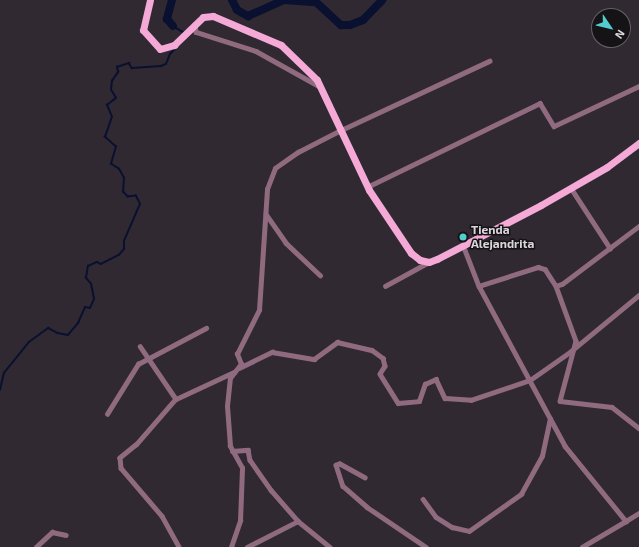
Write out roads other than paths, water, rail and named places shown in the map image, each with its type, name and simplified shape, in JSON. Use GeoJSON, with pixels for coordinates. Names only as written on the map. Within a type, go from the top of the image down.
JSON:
{"type":"FeatureCollection","features":[{"type":"Feature","properties":{"kind":"main road"},"geometry":{"type":"LineString","coordinates":[[150,0],[143,30],[160,49],[174,45],[202,17],[213,16],[281,45],[319,86],[339,131],[367,187],[411,253],[420,260],[429,262],[571,188],[607,167],[639,143]]}},
{"type":"Feature","properties":{"kind":"street"},"geometry":{"type":"LineString","coordinates":[[192,26],[196,32],[256,51],[319,86]]}},
{"type":"Feature","properties":{"kind":"street"},"geometry":{"type":"LineString","coordinates":[[231,547],[240,521],[242,468],[232,451],[226,415],[230,378],[241,364],[237,354],[258,310],[267,189],[275,168],[298,152],[339,131],[489,61]]}},
{"type":"Feature","properties":{"kind":"street"},"geometry":{"type":"LineString","coordinates":[[367,187],[540,103],[554,126],[639,86]]}},
{"type":"Feature","properties":{"kind":"street"},"geometry":{"type":"LineString","coordinates":[[571,188],[610,248]]}},
{"type":"Feature","properties":{"kind":"street"},"geometry":{"type":"LineString","coordinates":[[266,214],[286,243],[320,275]]}},
{"type":"Feature","properties":{"kind":"street"},"geometry":{"type":"LineString","coordinates":[[556,286],[639,226]]}},
{"type":"Feature","properties":{"kind":"street"},"geometry":{"type":"LineString","coordinates":[[463,245],[479,286],[565,446],[626,521]]}},
{"type":"Feature","properties":{"kind":"street"},"geometry":{"type":"LineString","coordinates":[[385,286],[429,262]]}},
{"type":"Feature","properties":{"kind":"street"},"geometry":{"type":"LineString","coordinates":[[479,286],[538,266],[545,268],[556,286],[576,341],[560,401],[612,407],[639,428]]}},
{"type":"Feature","properties":{"kind":"street"},"geometry":{"type":"LineString","coordinates":[[179,547],[162,516],[121,468],[120,458],[137,444],[176,399],[272,352],[314,359],[337,342],[372,350],[383,358],[385,366],[380,374],[398,403],[419,401],[425,384],[436,379],[445,398],[471,400],[530,380],[575,347],[639,295]]}},
{"type":"Feature","properties":{"kind":"street"},"geometry":{"type":"LineString","coordinates":[[107,414],[138,364],[206,328]]}},
{"type":"Feature","properties":{"kind":"street"},"geometry":{"type":"LineString","coordinates":[[140,346],[149,357],[176,399]]}},
{"type":"Feature","properties":{"kind":"street"},"geometry":{"type":"LineString","coordinates":[[423,499],[436,518],[452,527],[469,531],[522,494],[542,456],[550,419]]}},
{"type":"Feature","properties":{"kind":"street"},"geometry":{"type":"LineString","coordinates":[[232,451],[248,450],[255,469],[298,521],[330,547]]}},
{"type":"Feature","properties":{"kind":"street"},"geometry":{"type":"LineString","coordinates":[[365,478],[340,464],[336,465],[343,486],[367,507],[426,547]]}},
{"type":"Feature","properties":{"kind":"street"},"geometry":{"type":"LineString","coordinates":[[582,547],[639,513]]}},
{"type":"Feature","properties":{"kind":"street"},"geometry":{"type":"LineString","coordinates":[[247,547],[298,521]]}},
{"type":"Feature","properties":{"kind":"street"},"geometry":{"type":"LineString","coordinates":[[36,547],[49,533],[66,535]]}},
{"type":"Feature","properties":{"kind":"waterway"},"geometry":{"type":"LineString","coordinates":[[172,0],[167,19],[173,26]]}},
{"type":"Feature","properties":{"kind":"waterway"},"geometry":{"type":"LineString","coordinates":[[232,0],[237,10],[248,16],[284,0]]}},
{"type":"Feature","properties":{"kind":"waterway"},"geometry":{"type":"LineString","coordinates":[[284,0],[316,2],[341,25],[350,25],[363,20],[382,0]]}},
{"type":"Feature","properties":{"kind":"waterway"},"geometry":{"type":"LineString","coordinates":[[173,26],[183,32]]}},
{"type":"Feature","properties":{"kind":"waterway"},"geometry":{"type":"LineString","coordinates":[[0,390],[4,373],[29,342],[48,328],[58,333],[68,335],[78,323],[85,307],[90,308],[94,299],[91,284],[86,278],[88,266],[97,262],[101,264],[119,255],[124,249],[124,241],[140,204],[136,196],[128,197],[123,192],[124,178],[119,169],[111,164],[116,147],[105,137],[112,117],[107,105],[116,98],[111,90],[112,81],[118,72],[117,67],[129,63],[132,68],[161,66],[166,64],[170,54],[184,40]]}},
{"type":"Feature","properties":{"kind":"place","name":"Tienda Alejandrita"},"geometry":{"type":"Point","coordinates":[463,237]}}]}
